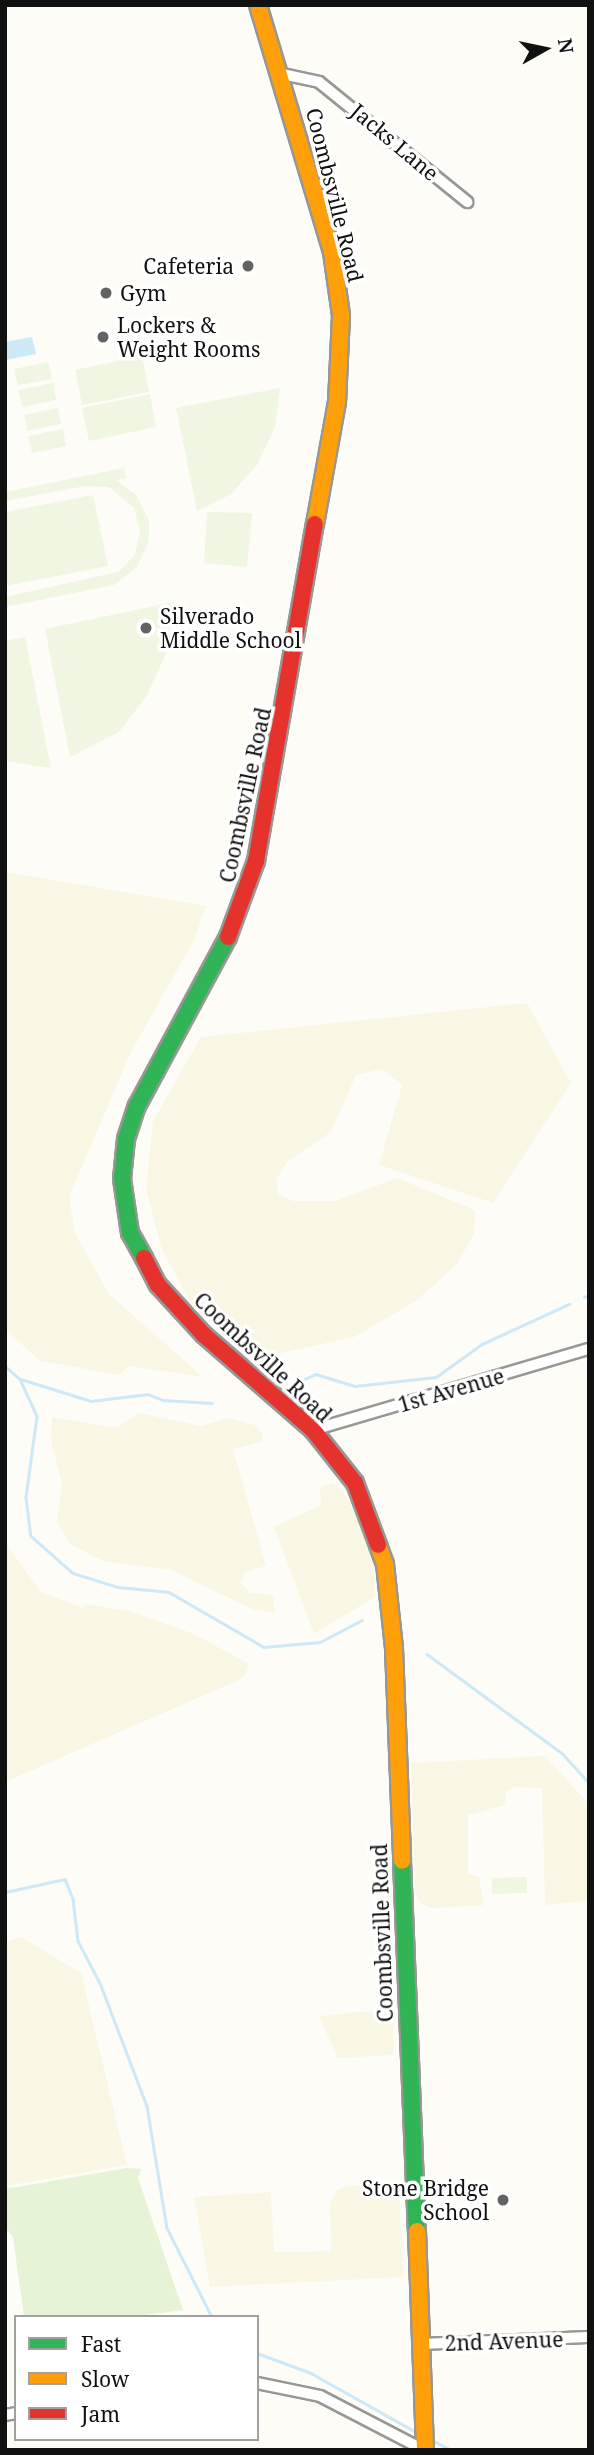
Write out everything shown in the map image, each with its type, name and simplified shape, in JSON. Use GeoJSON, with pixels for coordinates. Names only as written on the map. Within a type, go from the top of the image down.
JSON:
{"type":"FeatureCollection","features":[{"type":"Feature","properties":{"kind":"street","name":"Coombsville Road"},"geometry":{"type":"LineString","coordinates":[[258,5],[282,74],[339,287],[341,363],[332,438],[256,861],[224,946],[136,1106],[126,1139],[122,1179],[130,1233],[158,1285],[204,1335],[313,1430],[355,1483],[385,1564],[394,1648],[424,2450]]}},
{"type":"Feature","properties":{"kind":"street","name":"Jacks Lane"},"geometry":{"type":"LineString","coordinates":[[282,74],[313,79],[328,88],[467,202]]}},
{"type":"Feature","properties":{"kind":"street","name":"1st Avenue"},"geometry":{"type":"LineString","coordinates":[[313,1430],[589,1349]]}},
{"type":"Feature","properties":{"kind":"street","name":"2nd Avenue"},"geometry":{"type":"LineString","coordinates":[[420,2344],[589,2337]]}},
{"type":"Feature","properties":{"kind":"street"},"geometry":{"type":"LineString","coordinates":[[259,2383],[320,2396],[424,2450]]}},
{"type":"Feature","properties":{"kind":"shaded area"},"geometry":{"type":"Polygon","coordinates":[[[5,872],[206,906],[194,940],[130,1054],[69,1197],[75,1233],[109,1294],[203,1377],[128,1366],[120,1375],[40,1361],[5,1329],[5,872]]]}},
{"type":"Feature","properties":{"kind":"shaded area"},"geometry":{"type":"Polygon","coordinates":[[[527,1003],[571,1083],[493,1203],[379,1165],[402,1085],[382,1069],[356,1075],[331,1132],[286,1163],[277,1178],[278,1194],[293,1201],[335,1201],[397,1178],[475,1210],[474,1234],[457,1264],[416,1301],[354,1337],[271,1355],[229,1336],[194,1308],[162,1250],[146,1189],[153,1121],[201,1037],[527,1003]]]}},
{"type":"Feature","properties":{"kind":"shaded area"},"geometry":{"type":"Polygon","coordinates":[[[139,1413],[201,1426],[229,1418],[255,1425],[263,1434],[261,1442],[233,1449],[266,1566],[245,1572],[241,1583],[250,1593],[273,1595],[275,1613],[252,1609],[172,1570],[103,1561],[70,1544],[57,1522],[62,1483],[51,1442],[52,1417],[116,1428],[139,1413]]]}},
{"type":"Feature","properties":{"kind":"shaded area"},"geometry":{"type":"Polygon","coordinates":[[[333,1483],[343,1491],[360,1523],[373,1558],[375,1597],[314,1634],[274,1527],[321,1505],[320,1488],[333,1483]]]}},
{"type":"Feature","properties":{"kind":"shaded area"},"geometry":{"type":"Polygon","coordinates":[[[5,1542],[41,1592],[83,1608],[85,1604],[129,1611],[194,1634],[249,1664],[246,1674],[239,1680],[5,1782],[5,1542]]]}},
{"type":"Feature","properties":{"kind":"shaded area"},"geometry":{"type":"Polygon","coordinates":[[[545,1756],[589,1804],[589,1901],[545,1905],[542,1788],[514,1787],[506,1793],[505,1805],[468,1815],[468,1874],[479,1877],[484,1905],[431,1908],[421,1904],[415,1893],[411,1763],[545,1756]]]}},
{"type":"Feature","properties":{"kind":"shaded area"},"geometry":{"type":"Polygon","coordinates":[[[21,1937],[81,1973],[127,2165],[5,2186],[5,1942],[21,1937]]]}},
{"type":"Feature","properties":{"kind":"shaded area"},"geometry":{"type":"Polygon","coordinates":[[[393,2009],[394,2055],[338,2058],[319,2016],[393,2009]]]}},
{"type":"Feature","properties":{"kind":"shaded area"},"geometry":{"type":"Polygon","coordinates":[[[399,2184],[403,2277],[210,2287],[194,2197],[271,2192],[274,2252],[331,2251],[330,2203],[336,2191],[347,2186],[399,2184]]]}},
{"type":"Feature","properties":{"kind":"green space"},"geometry":{"type":"Polygon","coordinates":[[[142,356],[149,392],[82,405],[75,370],[142,356]]]}},
{"type":"Feature","properties":{"kind":"green space"},"geometry":{"type":"Polygon","coordinates":[[[48,362],[52,379],[18,385],[14,369],[48,362]]]}},
{"type":"Feature","properties":{"kind":"green space"},"geometry":{"type":"Polygon","coordinates":[[[53,383],[56,400],[22,407],[18,390],[53,383]]]}},
{"type":"Feature","properties":{"kind":"green space"},"geometry":{"type":"Polygon","coordinates":[[[280,388],[275,427],[257,465],[231,494],[197,511],[176,408],[280,388]]]}},
{"type":"Feature","properties":{"kind":"green space"},"geometry":{"type":"Polygon","coordinates":[[[150,394],[156,427],[89,441],[82,408],[150,394]]]}},
{"type":"Feature","properties":{"kind":"green space"},"geometry":{"type":"Polygon","coordinates":[[[58,408],[61,424],[27,431],[24,415],[58,408]]]}},
{"type":"Feature","properties":{"kind":"green space"},"geometry":{"type":"Polygon","coordinates":[[[63,429],[66,446],[32,453],[28,436],[63,429]]]}},
{"type":"Feature","properties":{"kind":"green space"},"geometry":{"type":"Polygon","coordinates":[[[124,468],[126,478],[116,480],[136,495],[149,521],[149,541],[137,567],[114,585],[5,607],[5,597],[118,572],[135,555],[140,531],[134,508],[109,487],[85,486],[5,501],[5,492],[124,468]]]}},
{"type":"Feature","properties":{"kind":"green space"},"geometry":{"type":"Polygon","coordinates":[[[93,495],[108,566],[5,586],[5,512],[93,495]]]}},
{"type":"Feature","properties":{"kind":"green space"},"geometry":{"type":"Polygon","coordinates":[[[207,512],[252,513],[247,567],[204,563],[207,512]]]}},
{"type":"Feature","properties":{"kind":"green space"},"geometry":{"type":"Polygon","coordinates":[[[174,602],[167,651],[147,695],[119,732],[70,757],[45,629],[174,602]]]}},
{"type":"Feature","properties":{"kind":"green space"},"geometry":{"type":"Polygon","coordinates":[[[25,637],[51,768],[5,761],[5,641],[25,637]]]}},
{"type":"Feature","properties":{"kind":"green space"},"geometry":{"type":"Polygon","coordinates":[[[527,1877],[527,1893],[492,1894],[492,1878],[527,1877]]]}},
{"type":"Feature","properties":{"kind":"green space"},"geometry":{"type":"Polygon","coordinates":[[[127,2168],[141,2169],[138,2178],[183,2310],[145,2315],[24,2315],[13,2237],[5,2228],[5,2189],[127,2168]]]}},
{"type":"Feature","properties":{"kind":"water"},"geometry":{"type":"Polygon","coordinates":[[[32,337],[36,354],[5,360],[5,342],[32,337]]]}},
{"type":"Feature","properties":{"kind":"waterway"},"geometry":{"type":"LineString","coordinates":[[584,1297],[589,1295]]}},
{"type":"Feature","properties":{"kind":"waterway"},"geometry":{"type":"LineString","coordinates":[[292,1385],[316,1374],[355,1386],[436,1377],[482,1344],[569,1304]]}},
{"type":"Feature","properties":{"kind":"waterway"},"geometry":{"type":"LineString","coordinates":[[5,1366],[20,1379],[37,1416],[26,1497],[31,1536],[73,1573],[118,1587],[169,1592],[264,1647],[320,1642],[362,1620]]}},
{"type":"Feature","properties":{"kind":"waterway"},"geometry":{"type":"LineString","coordinates":[[21,1379],[91,1401],[148,1394],[163,1400],[212,1403]]}},
{"type":"Feature","properties":{"kind":"waterway"},"geometry":{"type":"LineString","coordinates":[[427,1654],[563,1754],[589,1783]]}},
{"type":"Feature","properties":{"kind":"waterway"},"geometry":{"type":"LineString","coordinates":[[5,1892],[65,1879],[73,1899],[78,1941],[100,1983],[147,2106],[167,2228],[211,2315]]}},
{"type":"Feature","properties":{"kind":"waterway"},"geometry":{"type":"LineString","coordinates":[[259,2354],[311,2373],[418,2433]]}},
{"type":"Feature","properties":{"kind":"waterway"},"geometry":{"type":"LineString","coordinates":[[430,2439],[452,2450]]}},
{"type":"Feature","properties":{"kind":"traffic: fast"},"geometry":{"type":"LineString","coordinates":[[144,1258],[130,1233],[122,1179],[126,1139],[137,1106],[228,937]]}},
{"type":"Feature","properties":{"kind":"traffic: fast"},"geometry":{"type":"LineString","coordinates":[[402,1861],[417,2231]]}},
{"type":"Feature","properties":{"kind":"traffic: slow"},"geometry":{"type":"LineString","coordinates":[[258,5],[332,252],[341,315],[337,402],[315,524]]}},
{"type":"Feature","properties":{"kind":"traffic: slow"},"geometry":{"type":"LineString","coordinates":[[378,1545],[385,1564],[394,1648],[402,1861]]}},
{"type":"Feature","properties":{"kind":"traffic: slow"},"geometry":{"type":"LineString","coordinates":[[417,2231],[425,2450]]}},
{"type":"Feature","properties":{"kind":"traffic: jam"},"geometry":{"type":"LineString","coordinates":[[228,937],[256,861],[315,524]]}},
{"type":"Feature","properties":{"kind":"traffic: jam"},"geometry":{"type":"LineString","coordinates":[[144,1258],[158,1285],[204,1335],[313,1430],[355,1483],[378,1545]]}},
{"type":"Feature","properties":{"kind":"place","name":"Cafeteria"},"geometry":{"type":"Point","coordinates":[248,266]}},
{"type":"Feature","properties":{"kind":"place","name":"Gym"},"geometry":{"type":"Point","coordinates":[106,293]}},
{"type":"Feature","properties":{"kind":"place","name":"Lockers & Weight Rooms"},"geometry":{"type":"Point","coordinates":[103,337]}},
{"type":"Feature","properties":{"kind":"place","name":"Silverado Middle School"},"geometry":{"type":"Point","coordinates":[146,628]}},
{"type":"Feature","properties":{"kind":"place","name":"Stone Bridge School"},"geometry":{"type":"Point","coordinates":[503,2200]}}]}
